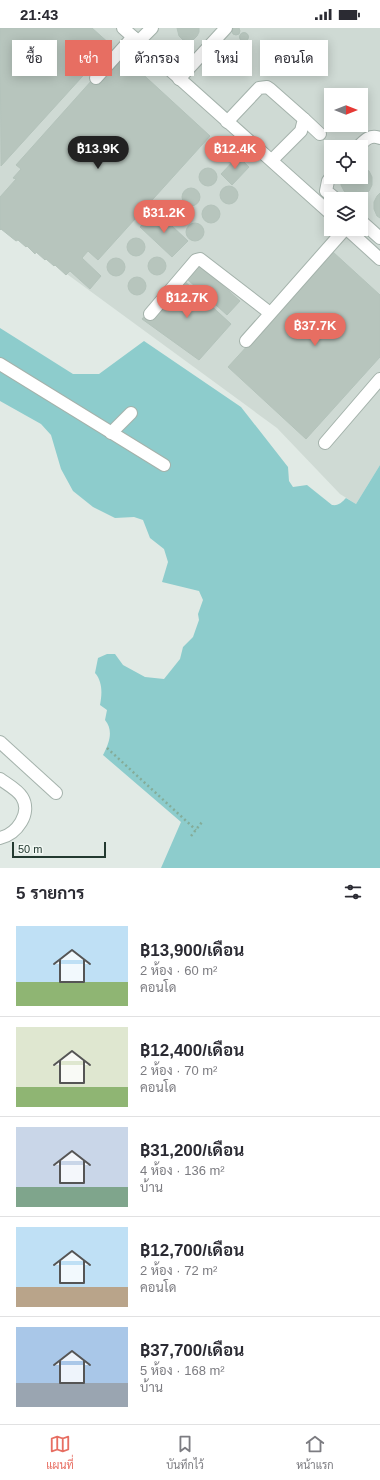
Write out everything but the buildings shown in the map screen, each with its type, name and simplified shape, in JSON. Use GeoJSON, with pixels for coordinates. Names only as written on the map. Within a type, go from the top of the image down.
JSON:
{"type":"FeatureCollection","features":[{"type":"Feature","properties":{"kind":"lane"},"geometry":{"type":"LineString","coordinates":[[123,28],[324,208]]}},
{"type":"Feature","properties":{"kind":"lane"},"geometry":{"type":"LineString","coordinates":[[96,78],[136,39],[152,28]]}},
{"type":"Feature","properties":{"kind":"lane"},"geometry":{"type":"LineString","coordinates":[[179,79],[226,28]]}},
{"type":"Feature","properties":{"kind":"lane"},"geometry":{"type":"LineString","coordinates":[[227,122],[259,88],[267,87],[320,134]]}},
{"type":"Feature","properties":{"kind":"lane"},"geometry":{"type":"LineString","coordinates":[[272,160],[301,131],[304,119]]}},
{"type":"Feature","properties":{"kind":"lane"},"geometry":{"type":"LineString","coordinates":[[366,140],[370,136],[380,138]]}},
{"type":"Feature","properties":{"kind":"lane"},"geometry":{"type":"LineString","coordinates":[[368,227],[380,238]]}},
{"type":"Feature","properties":{"kind":"lane"},"geometry":{"type":"LineString","coordinates":[[246,341],[340,236]]}},
{"type":"Feature","properties":{"kind":"lane"},"geometry":{"type":"LineString","coordinates":[[354,236],[380,258]]}},
{"type":"Feature","properties":{"kind":"lane"},"geometry":{"type":"LineString","coordinates":[[150,314],[196,260],[200,260],[270,313]]}},
{"type":"Feature","properties":{"kind":"lane"},"geometry":{"type":"LineString","coordinates":[[0,364],[164,465]]}},
{"type":"Feature","properties":{"kind":"lane"},"geometry":{"type":"LineString","coordinates":[[325,443],[378,386]]}},
{"type":"Feature","properties":{"kind":"lane"},"geometry":{"type":"LineString","coordinates":[[111,433],[131,413]]}},
{"type":"Feature","properties":{"kind":"lane"},"geometry":{"type":"LineString","coordinates":[[0,742],[56,792]]}},
{"type":"Feature","properties":{"kind":"lane"},"geometry":{"type":"LineString","coordinates":[[0,779],[22,796],[26,804],[26,813],[13,832],[0,838]]}},
{"type":"Feature","properties":{"kind":"path"},"geometry":{"type":"LineString","coordinates":[[107,748],[196,830]]}},
{"type":"Feature","properties":{"kind":"path"},"geometry":{"type":"LineString","coordinates":[[191,836],[202,822]]}},
{"type":"Feature","properties":{"kind":"shaded area"},"geometry":{"type":"Polygon","coordinates":[[[0,28],[380,28],[380,465],[356,504],[340,494],[277,428],[0,225],[0,28]]]}},
{"type":"Feature","properties":{"kind":"water"},"geometry":{"type":"Polygon","coordinates":[[[0,328],[73,374],[99,374],[144,341],[241,407],[288,467],[289,481],[293,487],[307,485],[332,505],[342,502],[346,498],[356,504],[380,465],[380,868],[161,868],[181,822],[103,755],[109,742],[110,733],[108,724],[105,720],[107,710],[100,705],[101,684],[95,673],[98,658],[107,654],[115,654],[123,665],[145,677],[164,679],[180,659],[183,647],[193,637],[199,620],[198,614],[203,600],[199,591],[162,582],[168,562],[164,549],[150,538],[143,520],[134,517],[115,518],[93,507],[73,491],[61,469],[51,435],[41,424],[0,401],[0,328]]]}}]}
